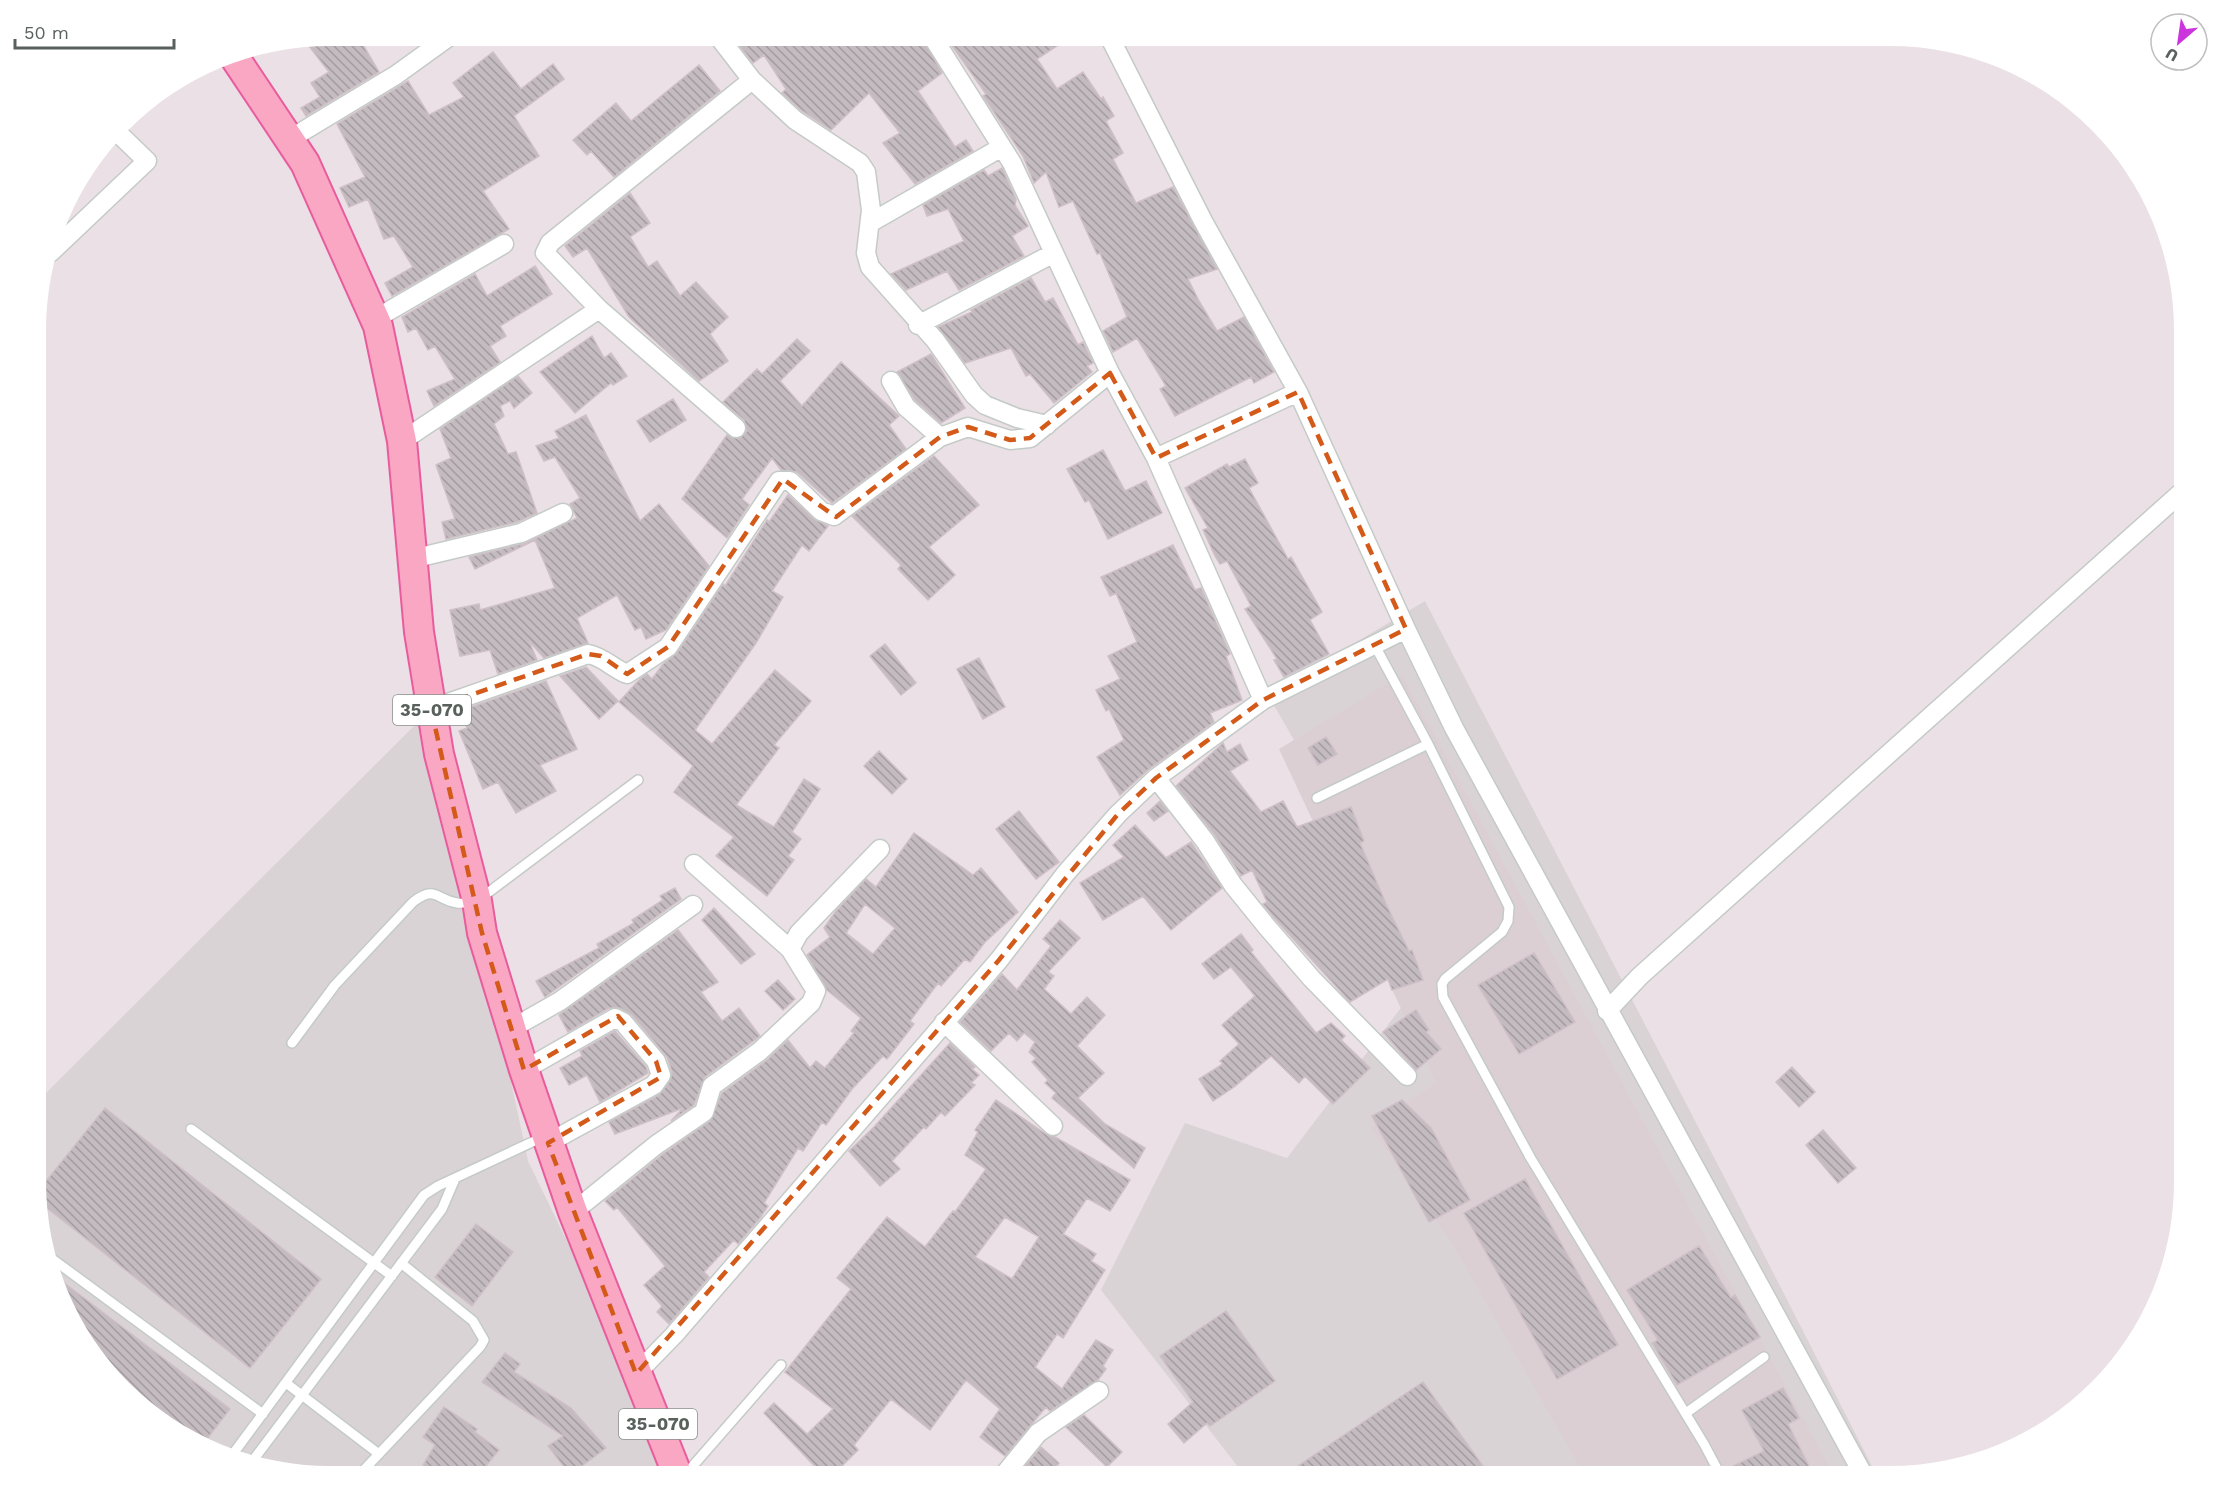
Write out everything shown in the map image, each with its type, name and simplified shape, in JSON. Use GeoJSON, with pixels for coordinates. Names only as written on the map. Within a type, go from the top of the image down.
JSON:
{"type":"FeatureCollection","features":[{"type":"Feature","properties":{"kind":"main road","name":"35-070"},"geometry":{"type":"LineString","coordinates":[[238,62],[305,164],[375,319],[402,441],[419,632],[439,754],[477,901],[482,933],[524,1070],[573,1212],[674,1466]]}},
{"type":"Feature","properties":{"kind":"street"},"geometry":{"type":"LineString","coordinates":[[290,139],[396,75],[436,46]]}},
{"type":"Feature","properties":{"kind":"street"},"geometry":{"type":"LineString","coordinates":[[724,46],[747,84],[795,120],[860,163],[870,182],[870,223],[866,253],[870,267],[918,325],[935,340],[974,394],[986,405],[1040,431]]}},
{"type":"Feature","properties":{"kind":"street"},"geometry":{"type":"LineString","coordinates":[[938,46],[1002,147],[1110,373],[1156,458],[1263,700]]}},
{"type":"Feature","properties":{"kind":"street"},"geometry":{"type":"LineString","coordinates":[[1114,46],[1203,221],[1298,392],[1406,629],[1454,728],[1607,1011],[1858,1466]]}},
{"type":"Feature","properties":{"kind":"street"},"geometry":{"type":"LineString","coordinates":[[736,428],[599,309],[546,257],[546,248],[747,84]]}},
{"type":"Feature","properties":{"kind":"street"},"geometry":{"type":"LineString","coordinates":[[60,244],[147,161],[123,137]]}},
{"type":"Feature","properties":{"kind":"street"},"geometry":{"type":"LineString","coordinates":[[870,223],[1002,147]]}},
{"type":"Feature","properties":{"kind":"street"},"geometry":{"type":"LineString","coordinates":[[375,319],[504,244]]}},
{"type":"Feature","properties":{"kind":"street"},"geometry":{"type":"LineString","coordinates":[[918,325],[1054,253]]}},
{"type":"Feature","properties":{"kind":"street"},"geometry":{"type":"LineString","coordinates":[[402,441],[599,309]]}},
{"type":"Feature","properties":{"kind":"street"},"geometry":{"type":"LineString","coordinates":[[431,708],[588,654],[601,656],[619,671],[627,674],[668,647],[779,481],[790,481],[821,511],[834,516],[940,437],[968,428],[1010,440],[1040,431],[1110,373]]}},
{"type":"Feature","properties":{"kind":"street"},"geometry":{"type":"LineString","coordinates":[[891,381],[912,414],[940,437]]}},
{"type":"Feature","properties":{"kind":"street"},"geometry":{"type":"LineString","coordinates":[[1156,458],[1298,392]]}},
{"type":"Feature","properties":{"kind":"street"},"geometry":{"type":"LineString","coordinates":[[1607,1011],[1640,976],[2174,499]]}},
{"type":"Feature","properties":{"kind":"street"},"geometry":{"type":"LineString","coordinates":[[412,559],[521,533],[563,513]]}},
{"type":"Feature","properties":{"kind":"street"},"geometry":{"type":"LineString","coordinates":[[636,1374],[674,1335],[999,960],[1066,873],[1118,814],[1156,778],[1263,700],[1406,629]]}},
{"type":"Feature","properties":{"kind":"street"},"geometry":{"type":"LineString","coordinates":[[1156,778],[1205,841],[1233,885],[1267,927],[1312,979],[1407,1076]]}},
{"type":"Feature","properties":{"kind":"street"},"geometry":{"type":"LineString","coordinates":[[790,950],[799,933],[880,849]]}},
{"type":"Feature","properties":{"kind":"street"},"geometry":{"type":"LineString","coordinates":[[573,1212],[656,1145],[704,1112],[712,1086],[760,1050],[811,1003],[816,991],[790,950],[694,864]]}},
{"type":"Feature","properties":{"kind":"street"},"geometry":{"type":"LineString","coordinates":[[511,1029],[560,1001],[693,905]]}},
{"type":"Feature","properties":{"kind":"street"},"geometry":{"type":"LineString","coordinates":[[524,1070],[615,1018],[629,1029],[656,1061],[661,1075],[654,1085],[547,1139]]}},
{"type":"Feature","properties":{"kind":"street"},"geometry":{"type":"LineString","coordinates":[[944,1022],[1053,1126]]}},
{"type":"Feature","properties":{"kind":"street"},"geometry":{"type":"LineString","coordinates":[[1011,1466],[1038,1433],[1099,1391]]}},
{"type":"Feature","properties":{"kind":"lane"},"geometry":{"type":"LineString","coordinates":[[1374,644],[1428,744],[1509,907],[1508,921],[1502,932],[1445,979],[1442,984],[1443,997],[1530,1157],[1686,1413],[1715,1466]]}},
{"type":"Feature","properties":{"kind":"lane"},"geometry":{"type":"LineString","coordinates":[[1317,798],[1428,744]]}},
{"type":"Feature","properties":{"kind":"lane"},"geometry":{"type":"LineString","coordinates":[[292,1043],[335,985],[413,902],[425,893],[436,894],[458,904],[477,901],[638,780]]}},
{"type":"Feature","properties":{"kind":"lane"},"geometry":{"type":"LineString","coordinates":[[191,1129],[392,1276]]}},
{"type":"Feature","properties":{"kind":"lane"},"geometry":{"type":"LineString","coordinates":[[237,1449],[424,1195],[438,1186],[547,1139]]}},
{"type":"Feature","properties":{"kind":"lane"},"geometry":{"type":"LineString","coordinates":[[256,1456],[442,1209],[453,1180]]}},
{"type":"Feature","properties":{"kind":"lane"},"geometry":{"type":"LineString","coordinates":[[368,1466],[480,1347],[484,1340],[473,1321],[401,1263]]}},
{"type":"Feature","properties":{"kind":"lane"},"geometry":{"type":"LineString","coordinates":[[59,1264],[263,1414]]}},
{"type":"Feature","properties":{"kind":"lane"},"geometry":{"type":"LineString","coordinates":[[1686,1413],[1764,1357]]}},
{"type":"Feature","properties":{"kind":"lane"},"geometry":{"type":"LineString","coordinates":[[693,1466],[781,1365]]}},
{"type":"Feature","properties":{"kind":"lane"},"geometry":{"type":"LineString","coordinates":[[286,1383],[379,1454]]}},
{"type":"Feature","properties":{"kind":"highlighted area"},"geometry":{"type":"Polygon","coordinates":[[[1110,373],[1156,458],[1298,392],[1406,629],[1263,700],[1156,778],[1118,814],[999,960],[636,1374],[548,1143],[661,1077],[656,1061],[618,1016],[524,1070],[482,933],[431,709],[588,654],[601,656],[627,674],[668,647],[783,479],[836,517],[940,437],[968,427],[1010,440],[1030,438],[1110,373]]]}},
{"type":"Feature","properties":{"kind":"shaded area"},"geometry":{"type":"Polygon","coordinates":[[[1425,601],[1872,1466],[1237,1466],[1101,1290],[1185,1123],[1287,1158],[1428,972],[1268,695],[1425,601]]]}},
{"type":"Feature","properties":{"kind":"shaded area"},"geometry":{"type":"Polygon","coordinates":[[[1402,675],[1829,1466],[1579,1466],[1452,1243],[1370,1127],[1436,1083],[1279,749],[1402,675]]]}},
{"type":"Feature","properties":{"kind":"shaded area"},"geometry":{"type":"Polygon","coordinates":[[[431,709],[528,1161],[676,1466],[312,1465],[257,1456],[222,1444],[188,1427],[143,1395],[117,1369],[94,1339],[68,1290],[56,1255],[49,1219],[46,1182],[46,1093],[431,709]]]}},
{"type":"Feature","properties":{"kind":"building"},"geometry":{"type":"Polygon","coordinates":[[[364,46],[379,72],[306,116],[301,108],[320,97],[311,83],[329,72],[310,47],[364,46]]]}},
{"type":"Feature","properties":{"kind":"building"},"geometry":{"type":"Polygon","coordinates":[[[740,46],[927,46],[942,73],[918,91],[955,147],[966,140],[973,151],[915,184],[883,143],[900,133],[869,93],[831,130],[802,111],[782,93],[786,89],[764,55],[753,63],[740,46]]]}},
{"type":"Feature","properties":{"kind":"building"},"geometry":{"type":"Polygon","coordinates":[[[952,46],[1057,46],[1037,59],[1057,89],[1083,72],[1101,99],[1103,97],[1114,116],[1106,121],[1123,153],[1113,159],[1136,203],[1173,187],[1217,269],[1188,279],[1217,331],[1244,317],[1274,372],[1254,383],[1251,377],[1175,416],[1160,389],[1166,386],[1137,338],[1113,352],[1103,331],[1127,317],[1100,253],[1097,254],[1073,201],[1059,207],[1046,172],[1034,183],[1023,156],[983,96],[986,94],[952,46]]]}},
{"type":"Feature","properties":{"kind":"building"},"geometry":{"type":"Polygon","coordinates":[[[493,52],[521,89],[553,64],[564,79],[514,116],[539,156],[483,191],[509,229],[392,296],[385,283],[413,267],[394,236],[384,239],[368,199],[349,207],[340,188],[365,177],[337,124],[408,81],[429,115],[464,97],[453,83],[493,52]]]}},
{"type":"Feature","properties":{"kind":"building"},"geometry":{"type":"Polygon","coordinates":[[[699,65],[720,91],[614,177],[591,151],[587,155],[573,140],[616,103],[631,121],[699,65]]]}},
{"type":"Feature","properties":{"kind":"building"},"geometry":{"type":"Polygon","coordinates":[[[1002,168],[1016,199],[1015,205],[1028,226],[1012,236],[1024,256],[959,290],[947,271],[906,290],[891,274],[964,241],[948,209],[927,216],[923,205],[984,170],[988,176],[1002,168]]]}},
{"type":"Feature","properties":{"kind":"building"},"geometry":{"type":"Polygon","coordinates":[[[630,193],[650,223],[630,237],[648,267],[657,261],[680,296],[696,282],[728,317],[710,334],[728,361],[699,381],[629,317],[587,248],[573,257],[565,246],[630,193]]]}},
{"type":"Feature","properties":{"kind":"building"},"geometry":{"type":"Polygon","coordinates":[[[535,266],[552,294],[500,326],[506,336],[490,346],[500,362],[434,406],[427,391],[455,379],[435,346],[428,350],[416,328],[408,332],[402,317],[475,274],[487,296],[535,266]]]}},
{"type":"Feature","properties":{"kind":"building"},"geometry":{"type":"Polygon","coordinates":[[[1031,278],[1045,302],[1053,298],[1078,345],[1083,342],[1093,363],[1087,366],[1092,372],[1054,403],[1030,374],[1026,376],[1011,348],[965,363],[938,327],[972,312],[971,310],[1031,278]]]}},
{"type":"Feature","properties":{"kind":"building"},"geometry":{"type":"Polygon","coordinates":[[[592,336],[604,358],[611,353],[627,376],[613,385],[611,383],[575,413],[540,372],[592,336]]]}},
{"type":"Feature","properties":{"kind":"building"},"geometry":{"type":"Polygon","coordinates":[[[797,339],[810,351],[780,381],[802,406],[841,362],[899,416],[889,425],[906,449],[832,503],[797,472],[781,470],[772,458],[742,499],[749,505],[727,538],[682,499],[727,435],[739,439],[747,431],[744,420],[723,402],[757,369],[762,374],[797,339]]]}},
{"type":"Feature","properties":{"kind":"building"},"geometry":{"type":"Polygon","coordinates":[[[931,354],[965,408],[941,423],[915,400],[897,372],[931,354]]]}},
{"type":"Feature","properties":{"kind":"building"},"geometry":{"type":"Polygon","coordinates":[[[518,376],[532,393],[514,408],[510,401],[500,406],[504,416],[494,424],[508,454],[516,452],[537,513],[517,522],[446,539],[442,522],[455,519],[436,465],[451,458],[440,429],[518,376]]]}},
{"type":"Feature","properties":{"kind":"building"},"geometry":{"type":"Polygon","coordinates":[[[673,399],[686,420],[650,442],[637,421],[673,399]]]}},
{"type":"Feature","properties":{"kind":"building"},"geometry":{"type":"Polygon","coordinates":[[[586,415],[640,521],[659,504],[709,566],[666,630],[646,639],[641,627],[635,630],[617,595],[577,618],[588,643],[544,658],[529,641],[537,660],[498,674],[490,650],[460,656],[450,610],[479,604],[480,610],[555,588],[535,540],[475,569],[469,557],[526,543],[577,518],[570,504],[580,498],[555,457],[544,461],[536,446],[559,438],[555,431],[586,415]]]}},
{"type":"Feature","properties":{"kind":"building"},"geometry":{"type":"Polygon","coordinates":[[[1103,450],[1125,491],[1146,481],[1162,513],[1108,539],[1089,500],[1085,502],[1067,469],[1103,450]]]}},
{"type":"Feature","properties":{"kind":"building"},"geometry":{"type":"Polygon","coordinates":[[[934,456],[979,505],[929,547],[955,575],[928,600],[898,569],[901,565],[852,516],[934,456]]]}},
{"type":"Feature","properties":{"kind":"building"},"geometry":{"type":"Polygon","coordinates":[[[1245,459],[1258,483],[1249,488],[1288,559],[1291,557],[1322,612],[1310,620],[1329,654],[1284,677],[1274,660],[1277,659],[1245,609],[1251,606],[1227,561],[1220,564],[1215,556],[1203,530],[1208,528],[1185,488],[1227,464],[1229,467],[1245,459]]]}},
{"type":"Feature","properties":{"kind":"building"},"geometry":{"type":"Polygon","coordinates":[[[788,495],[814,519],[828,526],[809,551],[802,545],[772,591],[783,597],[756,643],[695,730],[712,744],[775,670],[811,701],[774,745],[779,748],[736,805],[774,827],[804,779],[820,789],[792,832],[801,839],[788,856],[794,860],[767,896],[716,856],[734,837],[674,792],[693,766],[619,702],[639,680],[647,674],[652,679],[663,664],[677,653],[723,584],[725,586],[767,520],[769,522],[788,495]]]}},
{"type":"Feature","properties":{"kind":"building"},"geometry":{"type":"Polygon","coordinates":[[[1173,545],[1195,590],[1201,588],[1230,654],[1226,656],[1242,700],[1210,713],[1214,722],[1149,769],[1120,795],[1097,757],[1124,740],[1109,709],[1106,711],[1096,690],[1120,679],[1108,656],[1137,642],[1116,593],[1110,596],[1101,577],[1173,545]]]}},
{"type":"Feature","properties":{"kind":"building"},"geometry":{"type":"Polygon","coordinates":[[[885,644],[916,683],[901,695],[870,656],[885,644]]]}},
{"type":"Feature","properties":{"kind":"building"},"geometry":{"type":"Polygon","coordinates":[[[979,658],[1005,707],[983,719],[957,669],[979,658]]]}},
{"type":"Feature","properties":{"kind":"building"},"geometry":{"type":"Polygon","coordinates":[[[586,667],[618,701],[599,719],[560,676],[586,667]]]}},
{"type":"Feature","properties":{"kind":"building"},"geometry":{"type":"Polygon","coordinates":[[[546,681],[577,749],[540,765],[556,791],[516,813],[498,782],[483,789],[459,731],[467,728],[460,711],[546,681]]]}},
{"type":"Feature","properties":{"kind":"building"},"geometry":{"type":"Polygon","coordinates":[[[1326,737],[1337,754],[1318,765],[1308,748],[1326,737]]]}},
{"type":"Feature","properties":{"kind":"building"},"geometry":{"type":"Polygon","coordinates":[[[1223,743],[1227,752],[1240,744],[1248,760],[1230,771],[1261,812],[1283,801],[1297,827],[1351,807],[1364,841],[1360,843],[1387,906],[1409,951],[1412,950],[1423,980],[1392,990],[1388,979],[1350,1002],[1276,920],[1263,904],[1267,902],[1252,870],[1241,876],[1214,834],[1176,786],[1223,743]]]}},
{"type":"Feature","properties":{"kind":"building"},"geometry":{"type":"Polygon","coordinates":[[[879,751],[907,779],[892,794],[864,766],[879,751]]]}},
{"type":"Feature","properties":{"kind":"building"},"geometry":{"type":"Polygon","coordinates":[[[1160,801],[1168,811],[1154,821],[1147,813],[1160,801]]]}},
{"type":"Feature","properties":{"kind":"building"},"geometry":{"type":"Polygon","coordinates":[[[1019,811],[1059,862],[1036,879],[996,829],[1019,811]]]}},
{"type":"Feature","properties":{"kind":"building"},"geometry":{"type":"Polygon","coordinates":[[[1135,825],[1166,858],[1191,842],[1222,888],[1171,930],[1143,896],[1103,920],[1080,883],[1124,857],[1113,845],[1135,825]]]}},
{"type":"Feature","properties":{"kind":"building"},"geometry":{"type":"Polygon","coordinates":[[[914,833],[973,875],[981,868],[1018,912],[985,942],[970,962],[965,959],[941,986],[938,983],[910,1021],[914,1024],[887,1059],[883,1056],[852,1089],[826,1125],[822,1122],[803,1151],[798,1148],[764,1203],[768,1206],[760,1218],[738,1244],[734,1240],[704,1272],[709,1277],[669,1324],[657,1312],[662,1306],[644,1285],[665,1266],[617,1207],[614,1210],[605,1201],[663,1154],[710,1121],[722,1093],[767,1060],[788,1040],[810,1068],[816,1061],[825,1068],[854,1033],[851,1031],[861,1018],[827,990],[807,955],[830,937],[824,928],[836,911],[866,879],[876,887],[914,833]],[[865,904],[846,933],[873,954],[895,928],[865,904]]]}},
{"type":"Feature","properties":{"kind":"building"},"geometry":{"type":"Polygon","coordinates":[[[675,888],[681,899],[545,997],[536,981],[599,948],[597,944],[634,923],[632,920],[663,900],[660,896],[675,888]]]}},
{"type":"Feature","properties":{"kind":"building"},"geometry":{"type":"Polygon","coordinates":[[[714,908],[755,954],[741,964],[702,920],[714,908]]]}},
{"type":"Feature","properties":{"kind":"building"},"geometry":{"type":"Polygon","coordinates":[[[1060,920],[1080,938],[1048,972],[1054,976],[1044,989],[1071,1014],[1087,997],[1105,1015],[1077,1046],[1104,1073],[1078,1098],[1105,1124],[1145,1148],[1134,1168],[1052,1098],[1056,1093],[1045,1083],[1048,1080],[1032,1062],[1036,1058],[1029,1052],[1035,1042],[1024,1033],[1017,1041],[1009,1033],[991,1051],[960,1022],[1002,974],[1017,990],[1051,946],[1043,939],[1060,920]]]}},
{"type":"Feature","properties":{"kind":"building"},"geometry":{"type":"Polygon","coordinates":[[[678,930],[718,982],[701,992],[722,1021],[739,1008],[760,1036],[705,1077],[694,1105],[671,1121],[683,1108],[615,1134],[609,1122],[659,1095],[670,1081],[672,1072],[667,1057],[632,1015],[620,1008],[609,1008],[568,1032],[559,1015],[678,930]]]}},
{"type":"Feature","properties":{"kind":"building"},"geometry":{"type":"Polygon","coordinates":[[[1241,934],[1253,950],[1251,952],[1316,1033],[1331,1023],[1345,1036],[1341,1040],[1370,1068],[1333,1104],[1305,1076],[1299,1083],[1271,1056],[1234,1087],[1213,1101],[1199,1079],[1223,1064],[1220,1061],[1239,1044],[1222,1025],[1255,996],[1231,967],[1214,979],[1202,964],[1241,934]]]}},
{"type":"Feature","properties":{"kind":"building"},"geometry":{"type":"Polygon","coordinates":[[[1534,953],[1575,1022],[1519,1054],[1478,985],[1534,953]]]}},
{"type":"Feature","properties":{"kind":"building"},"geometry":{"type":"Polygon","coordinates":[[[778,980],[795,999],[783,1010],[765,991],[778,980]]]}},
{"type":"Feature","properties":{"kind":"building"},"geometry":{"type":"Polygon","coordinates":[[[1416,1010],[1429,1030],[1426,1032],[1441,1049],[1416,1070],[1383,1032],[1416,1010]]]}},
{"type":"Feature","properties":{"kind":"building"},"geometry":{"type":"Polygon","coordinates":[[[615,1031],[646,1067],[648,1073],[600,1102],[587,1075],[569,1085],[560,1068],[582,1056],[580,1051],[615,1031]]]}},
{"type":"Feature","properties":{"kind":"building"},"geometry":{"type":"Polygon","coordinates":[[[950,1043],[975,1067],[972,1069],[979,1075],[971,1083],[975,1085],[945,1116],[941,1112],[926,1129],[924,1127],[892,1161],[900,1169],[880,1186],[849,1151],[874,1127],[950,1043]]]}},
{"type":"Feature","properties":{"kind":"building"},"geometry":{"type":"Polygon","coordinates":[[[1792,1067],[1815,1092],[1799,1107],[1776,1082],[1792,1067]]]}},
{"type":"Feature","properties":{"kind":"building"},"geometry":{"type":"Polygon","coordinates":[[[996,1100],[1046,1134],[1130,1180],[1110,1211],[1087,1198],[1063,1234],[1096,1254],[1091,1261],[1105,1270],[1063,1338],[1057,1334],[1035,1367],[1062,1389],[1096,1340],[1113,1350],[1103,1366],[1106,1369],[1098,1380],[1050,1411],[1046,1407],[1005,1456],[980,1437],[1000,1409],[966,1380],[930,1430],[891,1399],[854,1445],[858,1450],[842,1466],[814,1466],[764,1413],[774,1403],[807,1434],[833,1409],[785,1372],[851,1289],[837,1278],[887,1217],[925,1247],[953,1211],[955,1212],[986,1169],[965,1155],[978,1132],[975,1130],[996,1100]],[[1005,1217],[975,1257],[1012,1279],[1039,1237],[1005,1217]]]}},
{"type":"Feature","properties":{"kind":"building"},"geometry":{"type":"Polygon","coordinates":[[[1402,1100],[1431,1128],[1470,1200],[1429,1222],[1372,1116],[1402,1100]]]}},
{"type":"Feature","properties":{"kind":"building"},"geometry":{"type":"Polygon","coordinates":[[[105,1108],[321,1279],[250,1368],[48,1209],[46,1181],[105,1108]]]}},
{"type":"Feature","properties":{"kind":"building"},"geometry":{"type":"Polygon","coordinates":[[[1823,1130],[1856,1168],[1838,1183],[1806,1145],[1823,1130]]]}},
{"type":"Feature","properties":{"kind":"building"},"geometry":{"type":"Polygon","coordinates":[[[1525,1179],[1618,1345],[1557,1379],[1464,1213],[1525,1179]]]}},
{"type":"Feature","properties":{"kind":"building"},"geometry":{"type":"Polygon","coordinates":[[[476,1224],[513,1252],[472,1306],[435,1277],[476,1224]]]}},
{"type":"Feature","properties":{"kind":"building"},"geometry":{"type":"Polygon","coordinates":[[[1699,1246],[1731,1298],[1735,1295],[1760,1337],[1677,1385],[1652,1343],[1658,1340],[1627,1290],[1699,1246]]]}},
{"type":"Feature","properties":{"kind":"building"},"geometry":{"type":"Polygon","coordinates":[[[66,1284],[230,1409],[208,1438],[158,1407],[117,1369],[105,1354],[85,1324],[66,1284]]]}},
{"type":"Feature","properties":{"kind":"building"},"geometry":{"type":"Polygon","coordinates":[[[1226,1311],[1275,1381],[1210,1426],[1207,1423],[1184,1443],[1168,1424],[1193,1402],[1160,1356],[1226,1311]]]}},
{"type":"Feature","properties":{"kind":"building"},"geometry":{"type":"Polygon","coordinates":[[[505,1353],[520,1364],[514,1372],[571,1408],[606,1448],[582,1466],[563,1466],[548,1446],[563,1436],[482,1382],[505,1353]]]}},
{"type":"Feature","properties":{"kind":"building"},"geometry":{"type":"Polygon","coordinates":[[[1423,1382],[1483,1466],[1298,1466],[1423,1382]]]}},
{"type":"Feature","properties":{"kind":"building"},"geometry":{"type":"Polygon","coordinates":[[[1783,1388],[1799,1418],[1788,1424],[1809,1466],[1733,1466],[1764,1451],[1742,1410],[1783,1388]]]}},
{"type":"Feature","properties":{"kind":"building"},"geometry":{"type":"Polygon","coordinates":[[[444,1407],[477,1429],[475,1432],[499,1450],[486,1466],[422,1466],[435,1445],[423,1437],[444,1407]]]}},
{"type":"Feature","properties":{"kind":"building"},"geometry":{"type":"Polygon","coordinates":[[[1084,1415],[1122,1452],[1106,1466],[1066,1427],[1084,1415]]]}},
{"type":"Feature","properties":{"kind":"building"},"geometry":{"type":"Polygon","coordinates":[[[1041,1447],[1059,1463],[1057,1466],[1025,1466],[1041,1447]]]}}]}
